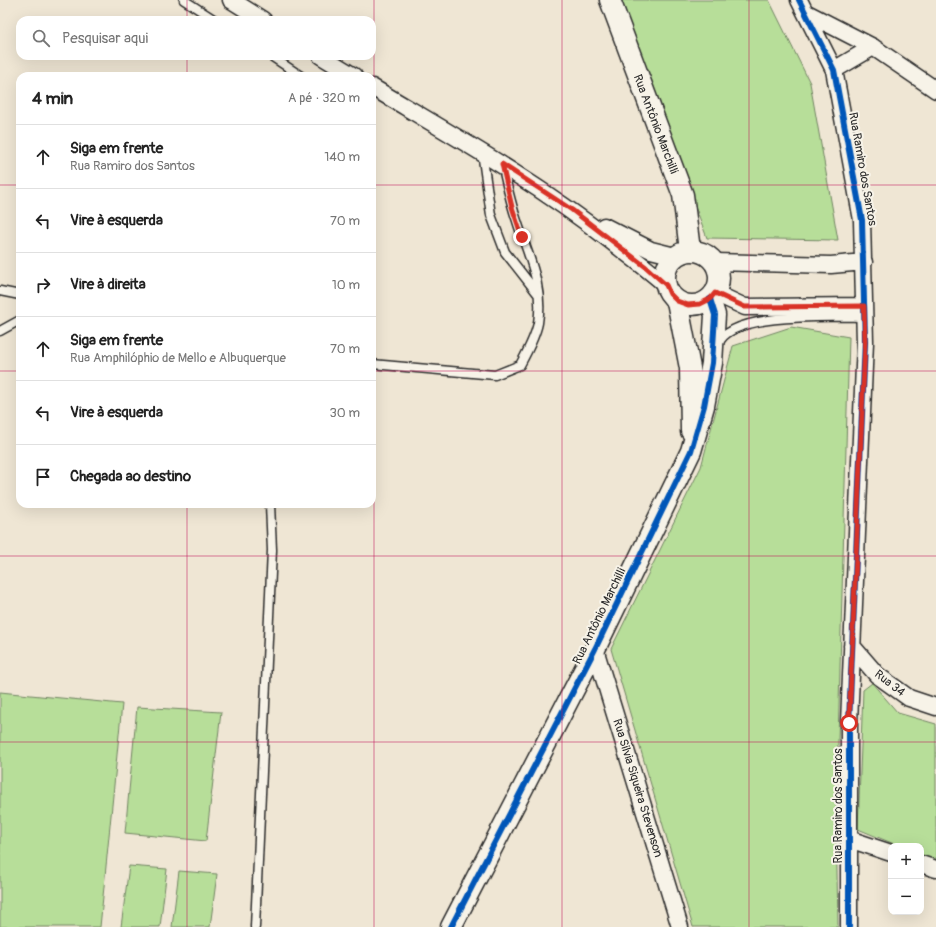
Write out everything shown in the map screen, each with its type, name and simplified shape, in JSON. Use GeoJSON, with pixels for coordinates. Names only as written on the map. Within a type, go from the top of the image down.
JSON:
{"type":"FeatureCollection","features":[{"type":"Feature","properties":{"kind":"street"},"geometry":{"type":"LineString","coordinates":[[232,0],[256,16]]}},
{"type":"Feature","properties":{"kind":"street","name":"Rua Antônio Marchilli"},"geometry":{"type":"LineString","coordinates":[[610,0],[683,195],[683,253]]}},
{"type":"Feature","properties":{"kind":"street"},"geometry":{"type":"LineString","coordinates":[[802,6],[873,47],[936,90]]}},
{"type":"Feature","properties":{"kind":"street","name":"Rua Ramiro dos Santos"},"geometry":{"type":"LineString","coordinates":[[802,6],[834,70],[862,220],[864,307],[849,723],[849,927]]}},
{"type":"Feature","properties":{"kind":"street"},"geometry":{"type":"LineString","coordinates":[[834,70],[873,47]]}},
{"type":"Feature","properties":{"kind":"street"},"geometry":{"type":"LineString","coordinates":[[328,60],[347,72]]}},
{"type":"Feature","properties":{"kind":"street"},"geometry":{"type":"LineString","coordinates":[[376,89],[502,164],[572,210],[646,267],[666,285]]}},
{"type":"Feature","properties":{"kind":"street"},"geometry":{"type":"LineString","coordinates":[[572,210],[651,250],[683,253],[700,251],[709,256],[716,262],[720,274],[715,293],[700,304],[688,305],[677,301],[670,294],[666,285],[666,269],[683,253]]}},
{"type":"Feature","properties":{"kind":"street"},"geometry":{"type":"LineString","coordinates":[[716,262],[831,265],[864,262]]}},
{"type":"Feature","properties":{"kind":"street"},"geometry":{"type":"LineString","coordinates":[[715,293],[745,307],[864,307]]}},
{"type":"Feature","properties":{"kind":"street","name":"Rua Antônio Marchilli"},"geometry":{"type":"LineString","coordinates":[[451,927],[595,649],[691,452],[704,406],[712,363],[715,293]]}},
{"type":"Feature","properties":{"kind":"street","name":"Rua Antônio Marchilli"},"geometry":{"type":"LineString","coordinates":[[677,301],[690,368],[691,452]]}},
{"type":"Feature","properties":{"kind":"street","name":"Rua 34"},"geometry":{"type":"LineString","coordinates":[[852,646],[877,675],[909,698],[936,707]]}},
{"type":"Feature","properties":{"kind":"street","name":"Rua Silvia Siqueira Stevenson"},"geometry":{"type":"LineString","coordinates":[[595,649],[680,927]]}},
{"type":"Feature","properties":{"kind":"street"},"geometry":{"type":"LineString","coordinates":[[849,839],[888,853]]}},
{"type":"Feature","properties":{"kind":"street"},"geometry":{"type":"LineString","coordinates":[[924,865],[936,869]]}},
{"type":"Feature","properties":{"kind":"lane"},"geometry":{"type":"LineString","coordinates":[[184,0],[209,16]]}},
{"type":"Feature","properties":{"kind":"lane"},"geometry":{"type":"LineString","coordinates":[[276,60],[295,72]]}},
{"type":"Feature","properties":{"kind":"lane"},"geometry":{"type":"LineString","coordinates":[[482,152],[491,215],[505,252],[538,294]]}},
{"type":"Feature","properties":{"kind":"lane"},"geometry":{"type":"LineString","coordinates":[[376,364],[495,375],[520,365],[534,337],[538,323],[538,294],[534,267],[512,207],[502,164]]}},
{"type":"Feature","properties":{"kind":"lane"},"geometry":{"type":"LineString","coordinates":[[0,292],[16,294]]}},
{"type":"Feature","properties":{"kind":"lane"},"geometry":{"type":"LineString","coordinates":[[712,363],[720,340],[732,331],[756,322],[804,317],[864,307]]}},
{"type":"Feature","properties":{"kind":"lane"},"geometry":{"type":"LineString","coordinates":[[0,331],[16,322]]}},
{"type":"Feature","properties":{"kind":"lane"},"geometry":{"type":"LineString","coordinates":[[255,927],[272,550],[270,508]]}},
{"type":"Feature","properties":{"kind":"green space"},"geometry":{"type":"Polygon","coordinates":[[[619,0],[769,0],[810,83],[838,240],[707,238],[619,0]]]}},
{"type":"Feature","properties":{"kind":"green space"},"geometry":{"type":"Polygon","coordinates":[[[791,327],[849,337],[836,815],[838,927],[693,927],[611,649],[701,467],[733,346],[791,327]]]}},
{"type":"Feature","properties":{"kind":"green space"},"geometry":{"type":"Polygon","coordinates":[[[872,683],[898,713],[936,724],[936,861],[924,856],[924,843],[892,843],[858,829],[863,690],[872,683]]]}},
{"type":"Feature","properties":{"kind":"green space"},"geometry":{"type":"Polygon","coordinates":[[[0,692],[122,704],[100,927],[0,927],[0,692]]]}},
{"type":"Feature","properties":{"kind":"green space"},"geometry":{"type":"Polygon","coordinates":[[[137,707],[221,712],[206,841],[125,833],[137,707]]]}},
{"type":"Feature","properties":{"kind":"green space"},"geometry":{"type":"Polygon","coordinates":[[[129,866],[167,869],[160,927],[121,927],[129,866]]]}},
{"type":"Feature","properties":{"kind":"green space"},"geometry":{"type":"Polygon","coordinates":[[[179,871],[217,874],[210,927],[172,927],[179,871]]]}},
{"type":"Feature","properties":{"kind":"cycle path"},"geometry":{"type":"LineString","coordinates":[[799,0],[834,70],[862,220],[865,342],[849,723],[849,927]]}},
{"type":"Feature","properties":{"kind":"cycle path"},"geometry":{"type":"LineString","coordinates":[[451,927],[595,649],[691,451],[704,406],[712,363],[715,315],[710,299]]}},
{"type":"Feature","properties":{"kind":"route"},"geometry":{"type":"LineString","coordinates":[[522,237],[512,207],[502,164],[572,210],[646,267],[666,285],[670,294],[677,301],[688,305],[700,304],[710,299],[715,293],[745,307],[864,306],[865,342],[849,723]]}}]}
